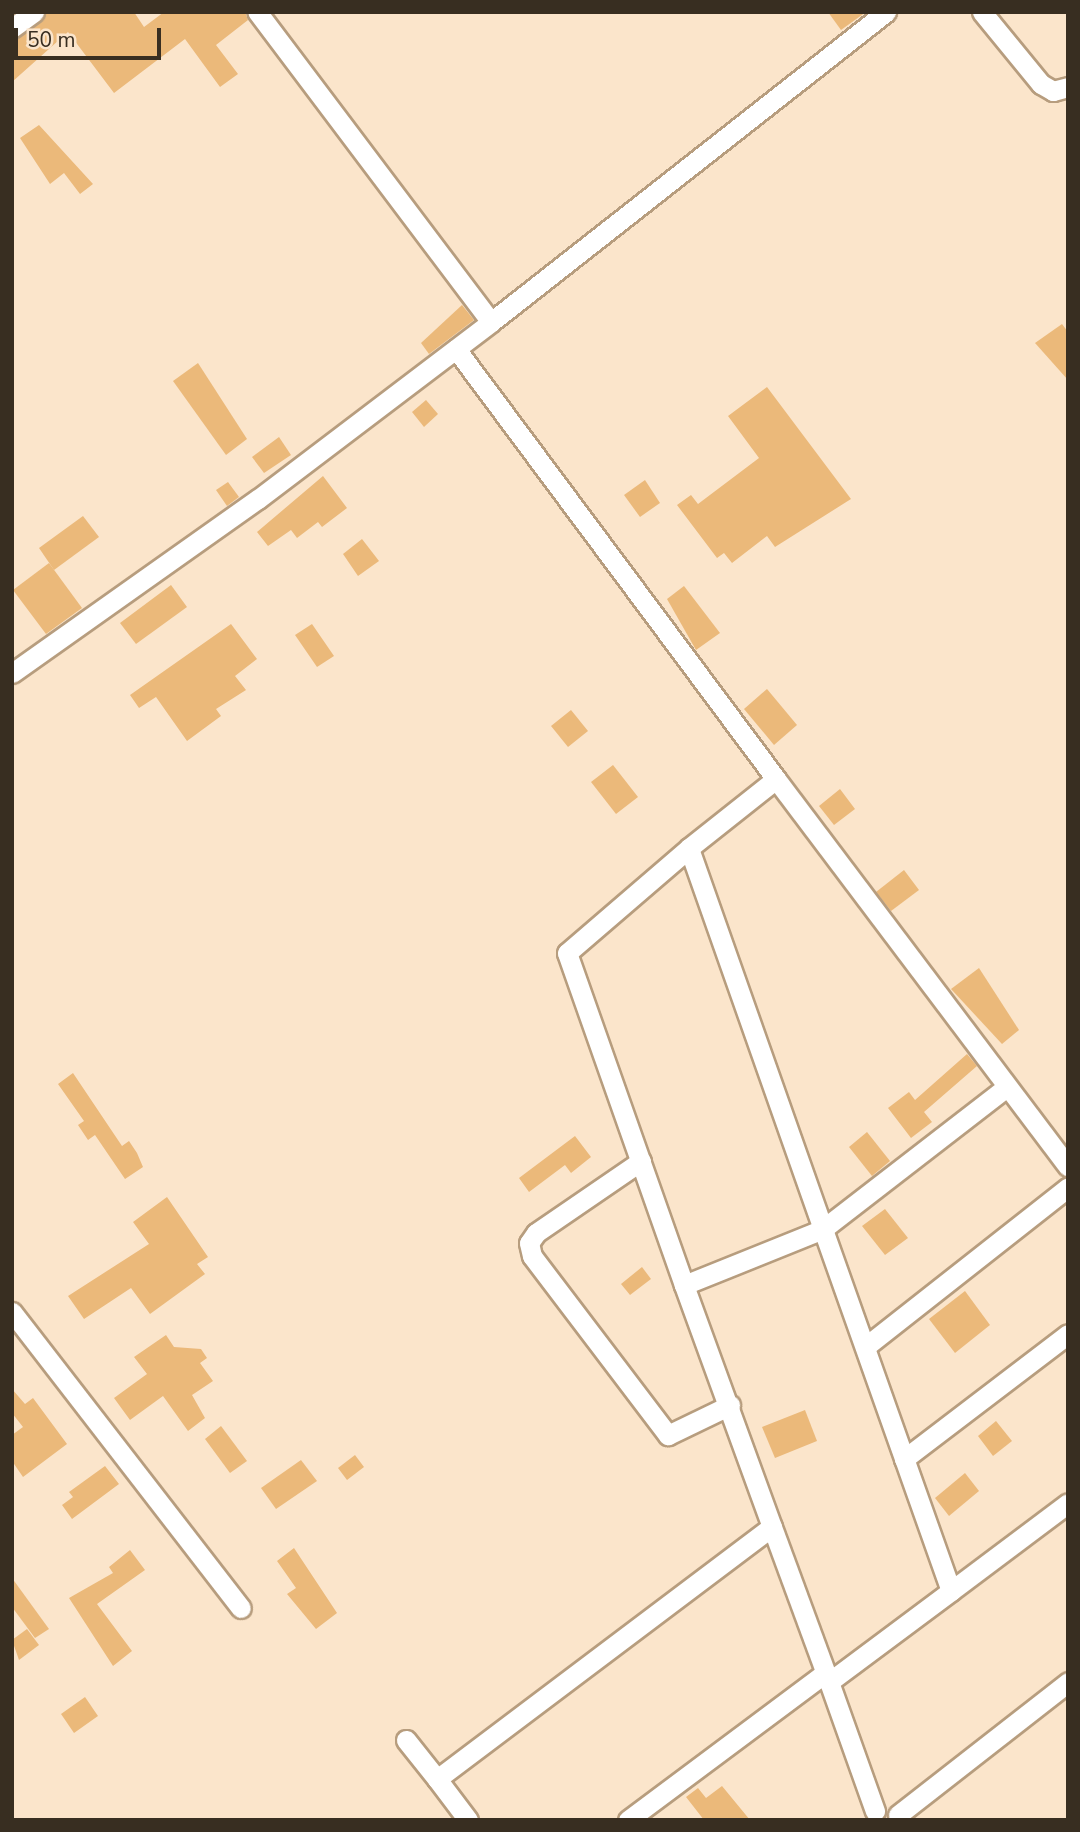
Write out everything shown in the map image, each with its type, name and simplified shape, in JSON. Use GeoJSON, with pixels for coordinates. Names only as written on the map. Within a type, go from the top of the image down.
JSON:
{"type":"FeatureCollection","features":[{"type":"Feature","properties":{"kind":"street"},"geometry":{"type":"LineString","coordinates":[[12,29],[34,12]]}},
{"type":"Feature","properties":{"kind":"street"},"geometry":{"type":"LineString","coordinates":[[257,12],[491,321]]}},
{"type":"Feature","properties":{"kind":"street"},"geometry":{"type":"LineString","coordinates":[[12,673],[456,349],[886,12]]}},
{"type":"Feature","properties":{"kind":"street"},"geometry":{"type":"LineString","coordinates":[[982,12],[1041,85],[1053,91],[1068,87]]}},
{"type":"Feature","properties":{"kind":"street"},"geometry":{"type":"LineString","coordinates":[[456,349],[1068,1166]]}},
{"type":"Feature","properties":{"kind":"street"},"geometry":{"type":"LineString","coordinates":[[776,779],[689,848],[567,953],[827,1678],[871,1815],[899,1817],[1068,1682]]}},
{"type":"Feature","properties":{"kind":"street"},"geometry":{"type":"LineString","coordinates":[[689,848],[951,1591]]}},
{"type":"Feature","properties":{"kind":"street"},"geometry":{"type":"LineString","coordinates":[[684,1284],[823,1229],[1007,1087]]}},
{"type":"Feature","properties":{"kind":"street"},"geometry":{"type":"LineString","coordinates":[[641,1161],[536,1233],[529,1243],[532,1256],[668,1435],[730,1405]]}},
{"type":"Feature","properties":{"kind":"street"},"geometry":{"type":"LineString","coordinates":[[865,1347],[1068,1187]]}},
{"type":"Feature","properties":{"kind":"street"},"geometry":{"type":"LineString","coordinates":[[12,1312],[242,1608]]}},
{"type":"Feature","properties":{"kind":"street"},"geometry":{"type":"LineString","coordinates":[[904,1459],[1068,1334]]}},
{"type":"Feature","properties":{"kind":"street"},"geometry":{"type":"LineString","coordinates":[[628,1820],[951,1591],[1068,1503]]}},
{"type":"Feature","properties":{"kind":"street"},"geometry":{"type":"LineString","coordinates":[[438,1779],[772,1527]]}},
{"type":"Feature","properties":{"kind":"street"},"geometry":{"type":"LineString","coordinates":[[406,1740],[468,1820]]}},
{"type":"Feature","properties":{"kind":"building"},"geometry":{"type":"Polygon","coordinates":[[[46,12],[134,12],[144,27],[164,12],[245,12],[248,20],[216,45],[238,74],[220,87],[185,39],[114,93],[68,32],[12,82],[12,40],[46,12]]]}},
{"type":"Feature","properties":{"kind":"building"},"geometry":{"type":"Polygon","coordinates":[[[828,12],[866,12],[841,30],[828,12]]]}},
{"type":"Feature","properties":{"kind":"building"},"geometry":{"type":"Polygon","coordinates":[[[39,125],[93,184],[80,194],[64,173],[50,184],[20,138],[39,125]]]}},
{"type":"Feature","properties":{"kind":"building"},"geometry":{"type":"Polygon","coordinates":[[[462,305],[474,320],[429,354],[421,343],[462,305]]]}},
{"type":"Feature","properties":{"kind":"building"},"geometry":{"type":"Polygon","coordinates":[[[1062,324],[1068,332],[1068,380],[1035,343],[1062,324]]]}},
{"type":"Feature","properties":{"kind":"building"},"geometry":{"type":"Polygon","coordinates":[[[198,363],[247,439],[226,455],[173,381],[198,363]]]}},
{"type":"Feature","properties":{"kind":"building"},"geometry":{"type":"Polygon","coordinates":[[[767,387],[851,499],[775,547],[767,536],[732,563],[724,553],[717,558],[677,505],[691,495],[698,504],[759,458],[728,416],[767,387]]]}},
{"type":"Feature","properties":{"kind":"building"},"geometry":{"type":"Polygon","coordinates":[[[426,400],[438,414],[424,427],[412,412],[426,400]]]}},
{"type":"Feature","properties":{"kind":"building"},"geometry":{"type":"Polygon","coordinates":[[[279,437],[291,455],[264,473],[252,457],[279,437]]]}},
{"type":"Feature","properties":{"kind":"building"},"geometry":{"type":"Polygon","coordinates":[[[323,476],[347,508],[322,527],[318,522],[297,538],[291,530],[268,546],[257,532],[323,476]]]}},
{"type":"Feature","properties":{"kind":"building"},"geometry":{"type":"Polygon","coordinates":[[[645,480],[660,503],[640,517],[624,495],[645,480]]]}},
{"type":"Feature","properties":{"kind":"building"},"geometry":{"type":"Polygon","coordinates":[[[228,482],[239,497],[227,506],[216,490],[228,482]]]}},
{"type":"Feature","properties":{"kind":"building"},"geometry":{"type":"Polygon","coordinates":[[[83,516],[99,537],[54,570],[39,548],[83,516]]]}},
{"type":"Feature","properties":{"kind":"building"},"geometry":{"type":"Polygon","coordinates":[[[362,539],[379,561],[358,576],[343,554],[362,539]]]}},
{"type":"Feature","properties":{"kind":"building"},"geometry":{"type":"Polygon","coordinates":[[[49,563],[82,608],[46,634],[13,590],[49,563]]]}},
{"type":"Feature","properties":{"kind":"building"},"geometry":{"type":"Polygon","coordinates":[[[171,585],[187,607],[136,644],[120,623],[171,585]]]}},
{"type":"Feature","properties":{"kind":"building"},"geometry":{"type":"Polygon","coordinates":[[[684,586],[720,633],[696,650],[667,599],[684,586]]]}},
{"type":"Feature","properties":{"kind":"building"},"geometry":{"type":"Polygon","coordinates":[[[231,624],[257,659],[235,676],[246,690],[216,709],[221,716],[187,741],[156,697],[139,708],[130,695],[231,624]]]}},
{"type":"Feature","properties":{"kind":"building"},"geometry":{"type":"Polygon","coordinates":[[[312,624],[334,656],[317,667],[295,635],[312,624]]]}},
{"type":"Feature","properties":{"kind":"building"},"geometry":{"type":"Polygon","coordinates":[[[767,689],[797,725],[774,745],[744,709],[767,689]]]}},
{"type":"Feature","properties":{"kind":"building"},"geometry":{"type":"Polygon","coordinates":[[[571,710],[588,731],[568,747],[551,726],[571,710]]]}},
{"type":"Feature","properties":{"kind":"building"},"geometry":{"type":"Polygon","coordinates":[[[613,765],[638,797],[616,814],[591,782],[613,765]]]}},
{"type":"Feature","properties":{"kind":"building"},"geometry":{"type":"Polygon","coordinates":[[[840,789],[855,809],[834,825],[819,806],[840,789]]]}},
{"type":"Feature","properties":{"kind":"building"},"geometry":{"type":"Polygon","coordinates":[[[904,870],[919,890],[891,911],[876,892],[904,870]]]}},
{"type":"Feature","properties":{"kind":"building"},"geometry":{"type":"Polygon","coordinates":[[[979,968],[1019,1030],[1002,1044],[951,989],[979,968]]]}},
{"type":"Feature","properties":{"kind":"building"},"geometry":{"type":"Polygon","coordinates":[[[967,1054],[977,1066],[924,1112],[932,1122],[911,1138],[888,1108],[909,1092],[915,1100],[967,1054]]]}},
{"type":"Feature","properties":{"kind":"building"},"geometry":{"type":"Polygon","coordinates":[[[73,1073],[122,1146],[129,1141],[137,1153],[143,1167],[125,1179],[95,1135],[88,1140],[78,1125],[84,1121],[58,1084],[73,1073]]]}},
{"type":"Feature","properties":{"kind":"building"},"geometry":{"type":"Polygon","coordinates":[[[867,1132],[890,1161],[872,1176],[849,1147],[867,1132]]]}},
{"type":"Feature","properties":{"kind":"building"},"geometry":{"type":"Polygon","coordinates":[[[575,1136],[591,1157],[571,1173],[565,1165],[529,1192],[519,1178],[575,1136]]]}},
{"type":"Feature","properties":{"kind":"building"},"geometry":{"type":"Polygon","coordinates":[[[167,1197],[208,1257],[197,1264],[205,1274],[150,1314],[131,1288],[84,1319],[68,1296],[149,1244],[133,1222],[167,1197]]]}},
{"type":"Feature","properties":{"kind":"building"},"geometry":{"type":"Polygon","coordinates":[[[885,1209],[908,1238],[885,1255],[862,1226],[885,1209]]]}},
{"type":"Feature","properties":{"kind":"building"},"geometry":{"type":"Polygon","coordinates":[[[642,1267],[651,1279],[630,1295],[621,1284],[642,1267]]]}},
{"type":"Feature","properties":{"kind":"building"},"geometry":{"type":"Polygon","coordinates":[[[965,1291],[990,1325],[955,1353],[929,1319],[965,1291]]]}},
{"type":"Feature","properties":{"kind":"building"},"geometry":{"type":"Polygon","coordinates":[[[166,1335],[174,1347],[201,1349],[207,1358],[200,1363],[213,1381],[192,1395],[205,1418],[188,1431],[163,1396],[130,1420],[114,1398],[147,1374],[134,1357],[166,1335]]]}},
{"type":"Feature","properties":{"kind":"building"},"geometry":{"type":"Polygon","coordinates":[[[12,1389],[25,1404],[33,1398],[67,1444],[23,1477],[12,1461],[12,1435],[23,1427],[12,1413],[12,1389]]]}},
{"type":"Feature","properties":{"kind":"building"},"geometry":{"type":"Polygon","coordinates":[[[805,1410],[817,1441],[775,1458],[762,1427],[805,1410]]]}},
{"type":"Feature","properties":{"kind":"building"},"geometry":{"type":"Polygon","coordinates":[[[996,1421],[1012,1441],[993,1456],[978,1436],[996,1421]]]}},
{"type":"Feature","properties":{"kind":"building"},"geometry":{"type":"Polygon","coordinates":[[[221,1426],[247,1461],[230,1473],[205,1439],[221,1426]]]}},
{"type":"Feature","properties":{"kind":"building"},"geometry":{"type":"Polygon","coordinates":[[[355,1455],[364,1467],[347,1480],[338,1468],[355,1455]]]}},
{"type":"Feature","properties":{"kind":"building"},"geometry":{"type":"Polygon","coordinates":[[[301,1460],[317,1481],[276,1509],[261,1488],[301,1460]]]}},
{"type":"Feature","properties":{"kind":"building"},"geometry":{"type":"Polygon","coordinates":[[[105,1466],[119,1484],[72,1519],[62,1505],[73,1497],[69,1492],[105,1466]]]}},
{"type":"Feature","properties":{"kind":"building"},"geometry":{"type":"Polygon","coordinates":[[[965,1473],[979,1491],[949,1516],[935,1498],[965,1473]]]}},
{"type":"Feature","properties":{"kind":"building"},"geometry":{"type":"Polygon","coordinates":[[[294,1548],[337,1613],[316,1629],[287,1594],[296,1588],[277,1561],[294,1548]]]}},
{"type":"Feature","properties":{"kind":"building"},"geometry":{"type":"Polygon","coordinates":[[[130,1550],[145,1570],[97,1604],[132,1651],[113,1666],[69,1598],[113,1573],[109,1567],[130,1550]]]}},
{"type":"Feature","properties":{"kind":"building"},"geometry":{"type":"Polygon","coordinates":[[[12,1578],[49,1629],[35,1638],[12,1607],[12,1578]]]}},
{"type":"Feature","properties":{"kind":"building"},"geometry":{"type":"Polygon","coordinates":[[[27,1629],[39,1645],[19,1660],[12,1640],[27,1629]]]}},
{"type":"Feature","properties":{"kind":"building"},"geometry":{"type":"Polygon","coordinates":[[[85,1697],[98,1716],[74,1733],[61,1714],[85,1697]]]}},
{"type":"Feature","properties":{"kind":"building"},"geometry":{"type":"Polygon","coordinates":[[[722,1786],[750,1820],[704,1820],[686,1797],[698,1788],[706,1798],[722,1786]]]}}]}
